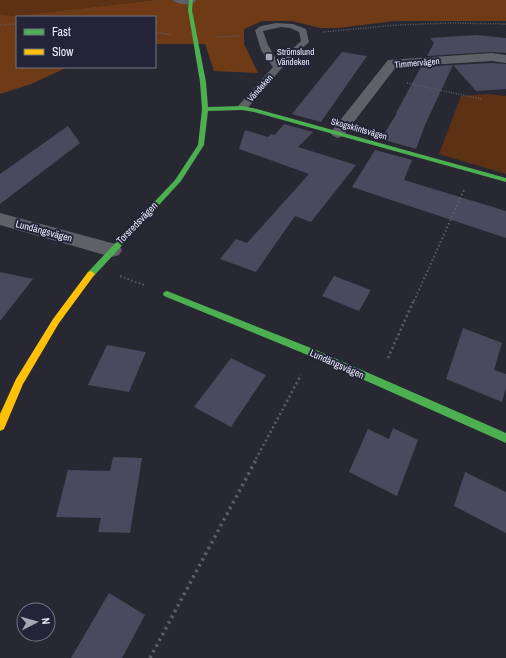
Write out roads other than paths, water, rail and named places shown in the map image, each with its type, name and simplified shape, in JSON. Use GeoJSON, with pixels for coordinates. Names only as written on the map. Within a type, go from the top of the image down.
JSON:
{"type":"FeatureCollection","features":[{"type":"Feature","properties":{"kind":"street","name":"Torsredsvägen"},"geometry":{"type":"LineString","coordinates":[[0,426],[19,382],[56,321],[96,267],[178,181],[201,145],[205,109],[203,82],[190,10],[191,0],[178,0]]}},
{"type":"Feature","properties":{"kind":"street","name":"Timmervägen"},"geometry":{"type":"LineString","coordinates":[[338,133],[392,64],[492,57],[506,59]]}},
{"type":"Feature","properties":{"kind":"street","name":"Skogsklintsvägen"},"geometry":{"type":"LineString","coordinates":[[205,109],[242,108],[255,110],[506,180]]}},
{"type":"Feature","properties":{"kind":"street","name":"Lundängsvägen"},"geometry":{"type":"LineString","coordinates":[[0,219],[112,250]]}},
{"type":"Feature","properties":{"kind":"street","name":"Lundängsvägen"},"geometry":{"type":"LineString","coordinates":[[167,294],[313,353],[506,438]]}},
{"type":"Feature","properties":{"kind":"lane","name":"Vändeken"},"geometry":{"type":"LineString","coordinates":[[242,108],[278,67],[305,42],[305,34],[303,31],[297,28],[280,25],[266,26],[260,30],[260,36],[269,57],[278,67]]}},
{"type":"Feature","properties":{"kind":"place","name":"Strömslund Vändeken"},"geometry":{"type":"Point","coordinates":[269,57]}}]}
